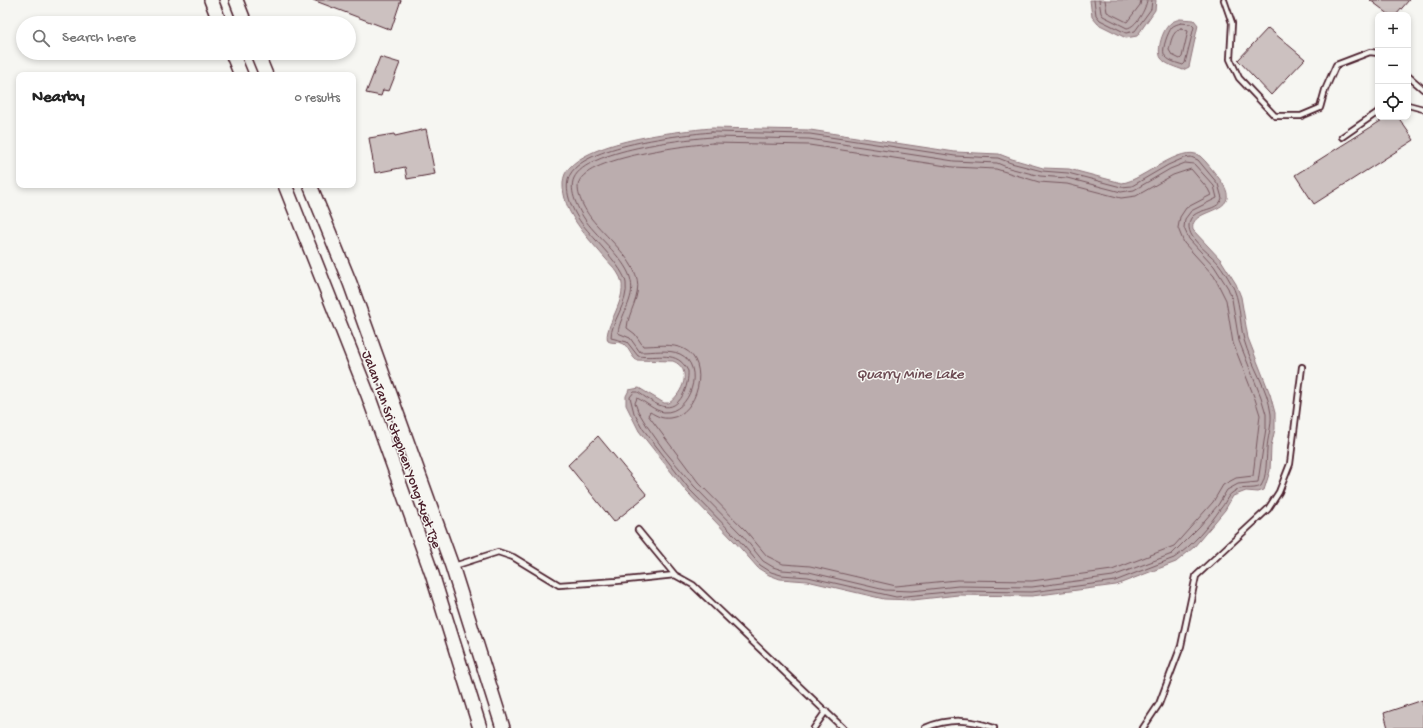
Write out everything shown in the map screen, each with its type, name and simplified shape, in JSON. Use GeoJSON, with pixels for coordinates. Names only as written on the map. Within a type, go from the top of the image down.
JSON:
{"type":"FeatureCollection","features":[{"type":"Feature","properties":{"kind":"main road"},"geometry":{"type":"LineString","coordinates":[[211,0],[217,16]]}},
{"type":"Feature","properties":{"kind":"main road"},"geometry":{"type":"LineString","coordinates":[[236,0],[242,16]]}},
{"type":"Feature","properties":{"kind":"main road"},"geometry":{"type":"LineString","coordinates":[[235,60],[240,72]]}},
{"type":"Feature","properties":{"kind":"main road"},"geometry":{"type":"LineString","coordinates":[[260,60],[265,72]]}},
{"type":"Feature","properties":{"kind":"main road","name":"Jalan Tan Sri Stephen Yong Kuet Tze"},"geometry":{"type":"LineString","coordinates":[[286,188],[368,395],[432,574],[480,728]]}},
{"type":"Feature","properties":{"kind":"main road","name":"Jalan Tan Sri Stephen Yong Kuet Tze"},"geometry":{"type":"LineString","coordinates":[[311,188],[350,283],[452,566],[503,728]]}},
{"type":"Feature","properties":{"kind":"lane"},"geometry":{"type":"LineString","coordinates":[[1224,0],[1232,23],[1230,59],[1233,66],[1239,78],[1275,116],[1301,116],[1320,108],[1325,90],[1336,65],[1370,52],[1375,53]]}},
{"type":"Feature","properties":{"kind":"lane"},"geometry":{"type":"LineString","coordinates":[[1411,79],[1423,89]]}},
{"type":"Feature","properties":{"kind":"lane"},"geometry":{"type":"LineString","coordinates":[[1411,106],[1423,109]]}},
{"type":"Feature","properties":{"kind":"lane"},"geometry":{"type":"LineString","coordinates":[[1342,137],[1375,114]]}},
{"type":"Feature","properties":{"kind":"lane"},"geometry":{"type":"LineString","coordinates":[[1143,728],[1159,704],[1181,646],[1196,576],[1268,509],[1279,492],[1290,464],[1302,367]]}},
{"type":"Feature","properties":{"kind":"lane"},"geometry":{"type":"LineString","coordinates":[[638,530],[675,575],[693,585],[843,728]]}},
{"type":"Feature","properties":{"kind":"lane"},"geometry":{"type":"LineString","coordinates":[[452,566],[498,552],[513,557],[559,585],[624,581],[675,575]]}},
{"type":"Feature","properties":{"kind":"lane"},"geometry":{"type":"LineString","coordinates":[[814,728],[826,711]]}},
{"type":"Feature","properties":{"kind":"lane"},"geometry":{"type":"LineString","coordinates":[[925,728],[960,720],[977,721],[994,728]]}},
{"type":"Feature","properties":{"kind":"water"},"geometry":{"type":"Polygon","coordinates":[[[1090,0],[1156,0],[1155,10],[1137,36],[1126,38],[1098,24],[1092,17],[1090,0]]]}},
{"type":"Feature","properties":{"kind":"water"},"geometry":{"type":"Polygon","coordinates":[[[1180,19],[1194,20],[1198,25],[1189,67],[1183,70],[1171,66],[1163,60],[1159,50],[1165,29],[1172,22],[1180,19]]]}},
{"type":"Feature","properties":{"kind":"water","name":"Quarry Mine Lake"},"geometry":{"type":"Polygon","coordinates":[[[712,128],[810,130],[955,152],[999,154],[1043,168],[1069,169],[1122,183],[1130,181],[1172,158],[1183,154],[1192,153],[1200,156],[1218,177],[1226,190],[1227,199],[1223,205],[1199,217],[1194,222],[1193,230],[1221,260],[1236,284],[1241,297],[1248,338],[1270,394],[1275,413],[1275,429],[1271,446],[1270,471],[1264,490],[1258,492],[1246,491],[1233,496],[1225,510],[1194,547],[1176,562],[1116,585],[1032,596],[958,595],[913,600],[884,599],[807,581],[780,579],[769,575],[758,568],[687,492],[639,431],[626,405],[626,396],[629,390],[639,388],[664,403],[669,403],[674,399],[682,387],[684,381],[683,370],[673,361],[636,360],[624,344],[608,341],[607,335],[609,328],[622,294],[620,277],[615,269],[586,236],[570,212],[566,203],[563,188],[565,174],[575,163],[590,153],[610,146],[655,135],[712,128]]]}},
{"type":"Feature","properties":{"kind":"building"},"geometry":{"type":"Polygon","coordinates":[[[313,0],[401,0],[391,30],[313,0]]]}},
{"type":"Feature","properties":{"kind":"building"},"geometry":{"type":"Polygon","coordinates":[[[1370,0],[1409,0],[1399,12],[1386,12],[1370,0]]]}},
{"type":"Feature","properties":{"kind":"building"},"geometry":{"type":"Polygon","coordinates":[[[1268,28],[1305,59],[1271,95],[1238,60],[1268,28]]]}},
{"type":"Feature","properties":{"kind":"building"},"geometry":{"type":"Polygon","coordinates":[[[380,57],[400,63],[389,91],[383,90],[381,96],[366,93],[380,57]]]}},
{"type":"Feature","properties":{"kind":"building"},"geometry":{"type":"Polygon","coordinates":[[[1382,120],[1400,120],[1414,140],[1314,204],[1295,175],[1382,120]]]}},
{"type":"Feature","properties":{"kind":"building"},"geometry":{"type":"Polygon","coordinates":[[[426,129],[435,174],[407,179],[405,167],[375,173],[369,138],[394,134],[395,136],[426,129]]]}},
{"type":"Feature","properties":{"kind":"building"},"geometry":{"type":"Polygon","coordinates":[[[598,436],[647,495],[614,522],[568,465],[598,436]]]}},
{"type":"Feature","properties":{"kind":"building"},"geometry":{"type":"Polygon","coordinates":[[[1423,700],[1423,728],[1388,728],[1384,713],[1423,700]]]}}]}
